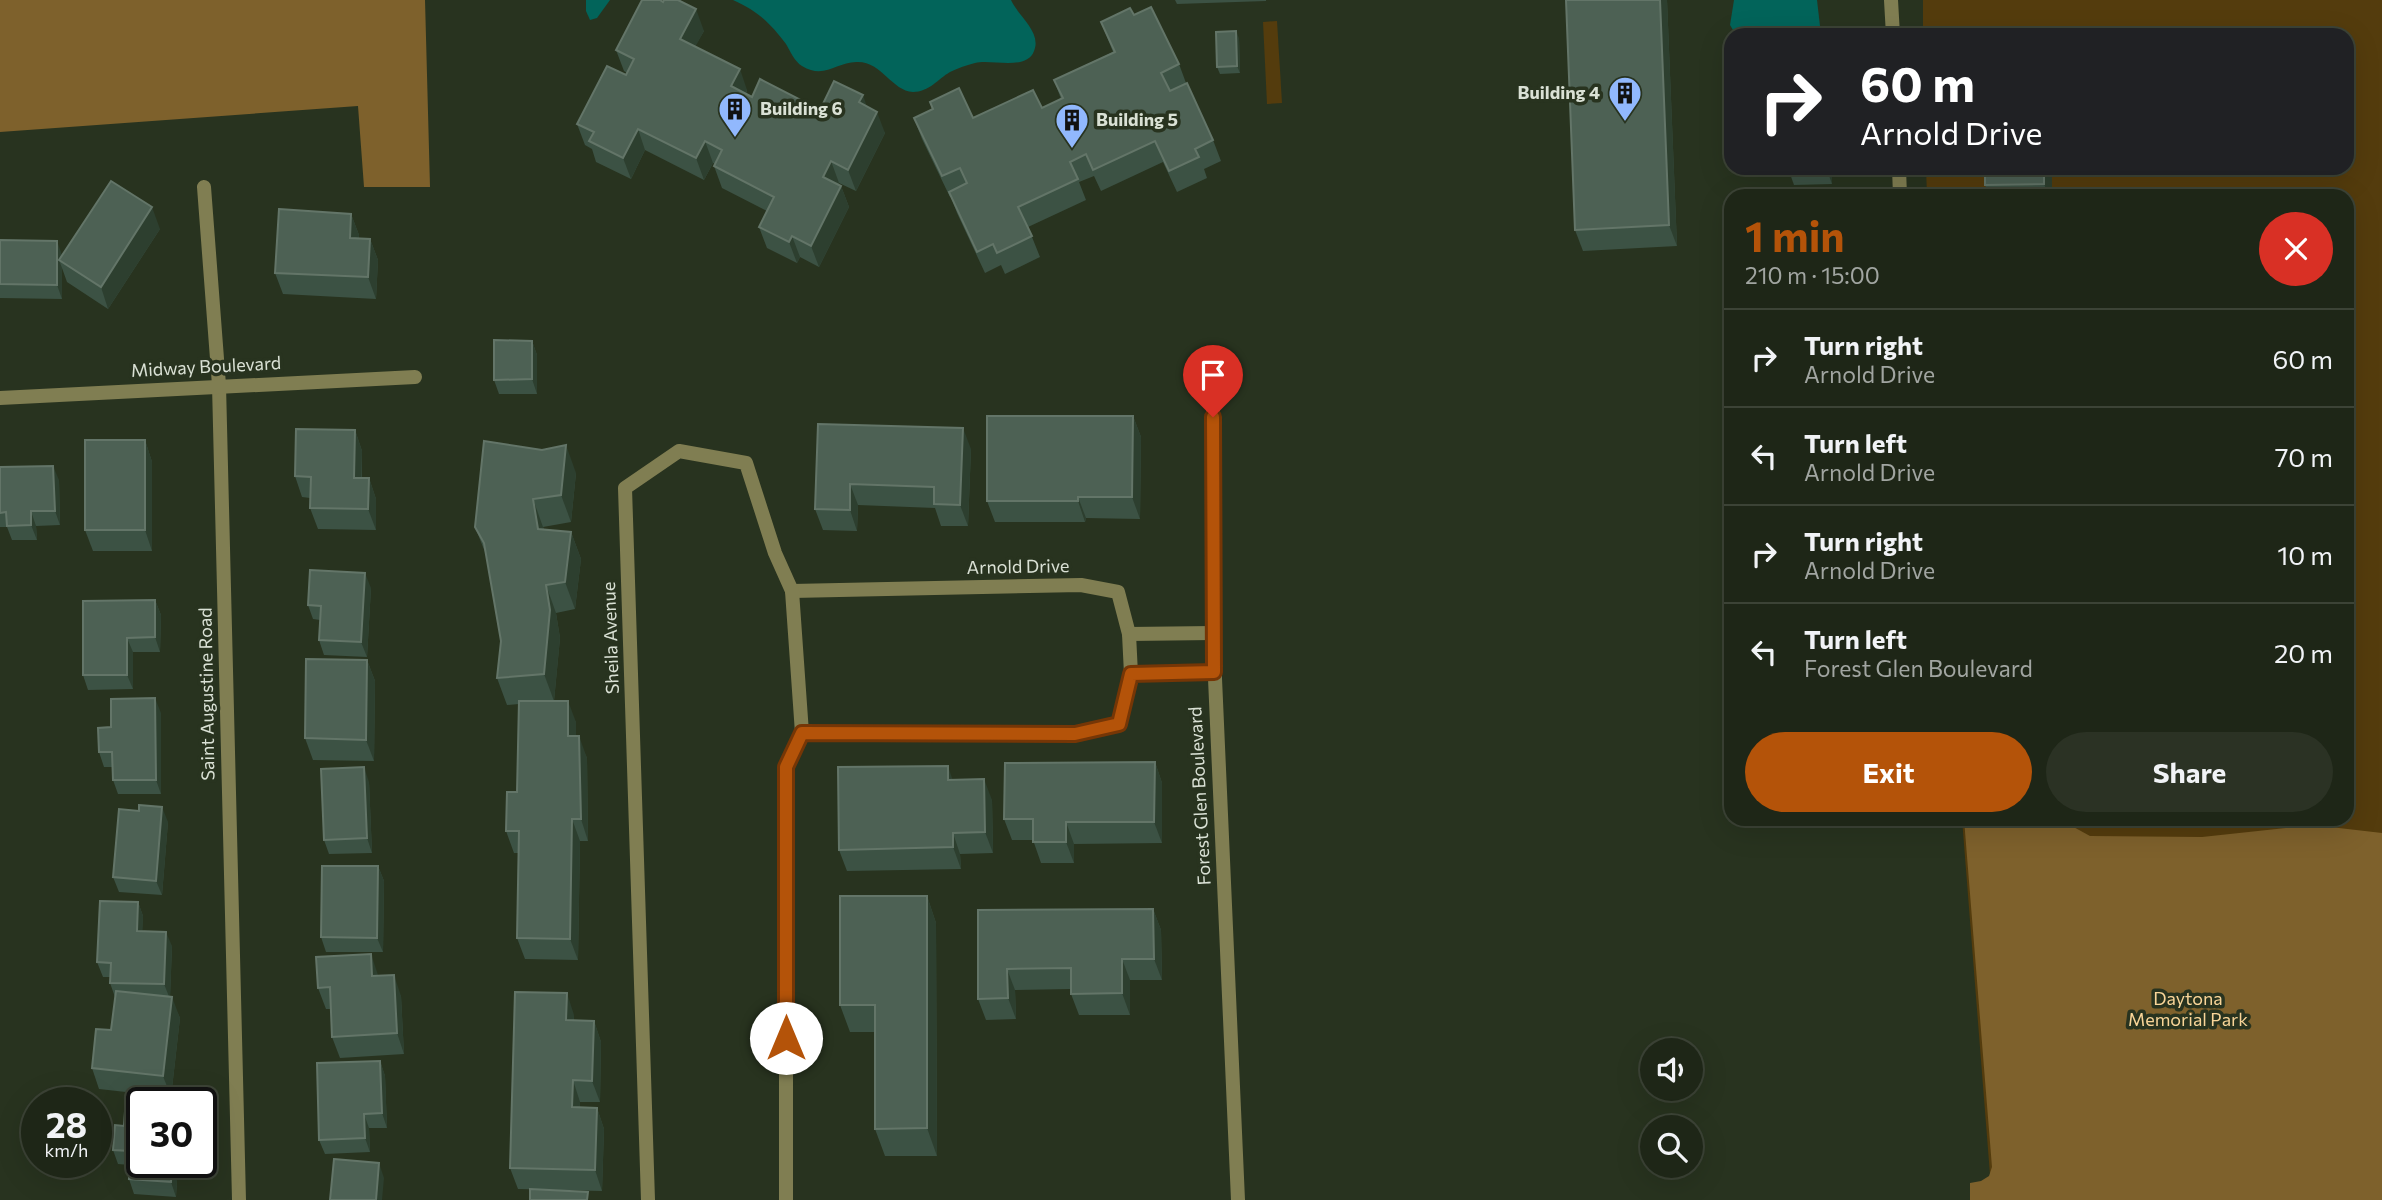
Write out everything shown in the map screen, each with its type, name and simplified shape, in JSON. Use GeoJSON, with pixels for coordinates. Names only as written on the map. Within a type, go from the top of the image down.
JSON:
{"type":"FeatureCollection","features":[{"type":"Feature","properties":{"kind":"street"},"geometry":{"type":"LineString","coordinates":[[1891,0],[1893,28]]}},
{"type":"Feature","properties":{"kind":"street","name":"Saint Augustine Road"},"geometry":{"type":"LineString","coordinates":[[204,187],[219,385],[239,1200]]}},
{"type":"Feature","properties":{"kind":"street","name":"Midway Boulevard"},"geometry":{"type":"LineString","coordinates":[[0,398],[415,377]]}},
{"type":"Feature","properties":{"kind":"street","name":"Forest Glen Boulevard"},"geometry":{"type":"LineString","coordinates":[[1213,390],[1214,672],[1238,1200]]}},
{"type":"Feature","properties":{"kind":"street","name":"Sheila Avenue"},"geometry":{"type":"LineString","coordinates":[[648,1200],[625,488],[679,451],[746,463],[775,553],[792,591],[802,733]]}},
{"type":"Feature","properties":{"kind":"street","name":"Arnold Drive"},"geometry":{"type":"LineString","coordinates":[[792,591],[1081,585],[1118,592],[1129,634]]}},
{"type":"Feature","properties":{"kind":"street"},"geometry":{"type":"LineString","coordinates":[[786,1200],[786,767],[802,733],[1075,734],[1119,724],[1131,674],[1129,634],[1213,633]]}},
{"type":"Feature","properties":{"kind":"street"},"geometry":{"type":"LineString","coordinates":[[1131,674],[1214,672]]}},
{"type":"Feature","properties":{"kind":"green space"},"geometry":{"type":"Polygon","coordinates":[[[0,0],[425,0],[430,187],[364,187],[358,106],[0,132],[0,0]]]}},
{"type":"Feature","properties":{"kind":"green space","name":"Daytona Memorial Park"},"geometry":{"type":"Polygon","coordinates":[[[1923,0],[2382,0],[2382,1200],[1992,1200],[1963,826],[2354,826],[2354,189],[1927,189],[1926,175],[2354,175],[2354,28],[1923,28],[1923,0]]]}},
{"type":"Feature","properties":{"kind":"green space"},"geometry":{"type":"Polygon","coordinates":[[[1277,21],[1282,103],[1267,104],[1263,22],[1277,21]]]}},
{"type":"Feature","properties":{"kind":"green space","name":"Daytona Memorial Park"},"geometry":{"type":"Polygon","coordinates":[[[1965,826],[2072,826],[2090,836],[2202,837],[2304,826],[2382,833],[2382,1200],[1970,1200],[1970,1183],[1989,1176],[1992,1167],[1965,826]]]}},
{"type":"Feature","properties":{"kind":"water"},"geometry":{"type":"Polygon","coordinates":[[[586,0],[610,0],[597,18],[590,20],[586,11],[586,0]]]}},
{"type":"Feature","properties":{"kind":"water"},"geometry":{"type":"Polygon","coordinates":[[[733,0],[1011,0],[1032,31],[1036,44],[1030,57],[1024,61],[972,64],[950,72],[924,90],[913,92],[899,87],[866,63],[851,62],[824,71],[810,70],[802,66],[769,24],[757,13],[733,0]]]}},
{"type":"Feature","properties":{"kind":"water"},"geometry":{"type":"Polygon","coordinates":[[[1734,0],[1817,0],[1819,28],[1732,28],[1734,0]]]}},
{"type":"Feature","properties":{"kind":"building","name":"Building 6"},"geometry":{"type":"Polygon","coordinates":[[[642,0],[678,0],[696,9],[680,39],[740,69],[731,86],[752,97],[760,79],[820,110],[834,81],[863,95],[859,102],[877,112],[848,170],[831,161],[823,177],[841,186],[811,246],[792,236],[789,242],[759,227],[774,197],[714,166],[722,150],[705,141],[696,158],[638,129],[623,158],[589,141],[594,132],[577,124],[607,66],[626,75],[634,59],[616,50],[642,0]]]}},
{"type":"Feature","properties":{"kind":"building","name":"Building 4"},"geometry":{"type":"Polygon","coordinates":[[[1566,0],[1660,0],[1669,225],[1575,230],[1566,0]]]}},
{"type":"Feature","properties":{"kind":"building","name":"Building 5"},"geometry":{"type":"Polygon","coordinates":[[[1151,7],[1179,64],[1161,73],[1170,91],[1187,83],[1213,140],[1195,149],[1199,157],[1169,171],[1155,141],[1093,170],[1086,154],[1070,162],[1078,179],[1018,207],[1032,236],[997,253],[993,244],[977,252],[949,192],[967,183],[960,168],[942,176],[914,118],[933,109],[930,102],[959,88],[973,118],[1033,90],[1042,108],[1063,98],[1054,80],[1115,52],[1101,22],[1130,8],[1134,15],[1151,7]]]}},
{"type":"Feature","properties":{"kind":"building"},"geometry":{"type":"Polygon","coordinates":[[[1236,31],[1237,66],[1217,67],[1216,32],[1236,31]]]}},
{"type":"Feature","properties":{"kind":"building"},"geometry":{"type":"Polygon","coordinates":[[[1985,175],[2044,175],[2044,184],[1985,185],[1985,175]]]}},
{"type":"Feature","properties":{"kind":"building"},"geometry":{"type":"Polygon","coordinates":[[[111,181],[152,207],[101,287],[59,260],[111,181]]]}},
{"type":"Feature","properties":{"kind":"building"},"geometry":{"type":"Polygon","coordinates":[[[279,209],[351,214],[350,238],[370,239],[368,277],[275,273],[279,209]]]}},
{"type":"Feature","properties":{"kind":"building"},"geometry":{"type":"Polygon","coordinates":[[[0,240],[57,241],[57,285],[0,284],[0,240]]]}},
{"type":"Feature","properties":{"kind":"building"},"geometry":{"type":"Polygon","coordinates":[[[494,340],[532,341],[532,379],[494,380],[494,340]]]}},
{"type":"Feature","properties":{"kind":"building"},"geometry":{"type":"Polygon","coordinates":[[[987,416],[1133,416],[1132,497],[1078,497],[1078,501],[987,501],[987,416]]]}},
{"type":"Feature","properties":{"kind":"building"},"geometry":{"type":"Polygon","coordinates":[[[818,424],[963,428],[960,505],[934,504],[934,487],[850,484],[850,510],[815,509],[818,424]]]}},
{"type":"Feature","properties":{"kind":"building"},"geometry":{"type":"Polygon","coordinates":[[[296,429],[355,430],[354,478],[369,478],[368,509],[310,508],[311,477],[295,476],[296,429]]]}},
{"type":"Feature","properties":{"kind":"building"},"geometry":{"type":"Polygon","coordinates":[[[85,440],[145,440],[145,530],[85,530],[85,440]]]}},
{"type":"Feature","properties":{"kind":"building"},"geometry":{"type":"Polygon","coordinates":[[[484,441],[542,450],[566,445],[561,495],[533,499],[538,529],[571,532],[565,582],[546,585],[550,610],[544,674],[497,678],[501,641],[484,543],[475,527],[484,441]]]}},
{"type":"Feature","properties":{"kind":"building"},"geometry":{"type":"Polygon","coordinates":[[[53,466],[55,511],[31,511],[31,525],[7,526],[6,512],[0,513],[0,467],[53,466]]]}},
{"type":"Feature","properties":{"kind":"building"},"geometry":{"type":"Polygon","coordinates":[[[310,570],[365,573],[361,642],[319,640],[321,606],[308,605],[310,570]]]}},
{"type":"Feature","properties":{"kind":"building"},"geometry":{"type":"Polygon","coordinates":[[[155,600],[155,637],[127,638],[127,675],[83,675],[83,601],[155,600]]]}},
{"type":"Feature","properties":{"kind":"building"},"geometry":{"type":"Polygon","coordinates":[[[306,659],[367,660],[366,740],[305,738],[306,659]]]}},
{"type":"Feature","properties":{"kind":"building"},"geometry":{"type":"Polygon","coordinates":[[[155,698],[156,780],[113,780],[112,752],[99,752],[98,728],[111,727],[111,699],[155,698]]]}},
{"type":"Feature","properties":{"kind":"building"},"geometry":{"type":"Polygon","coordinates":[[[519,701],[568,701],[568,736],[579,736],[581,819],[572,819],[570,939],[517,938],[519,831],[506,831],[507,792],[517,792],[519,701]]]}},
{"type":"Feature","properties":{"kind":"building"},"geometry":{"type":"Polygon","coordinates":[[[1155,762],[1154,822],[1066,822],[1066,842],[1033,842],[1033,819],[1004,819],[1005,763],[1155,762]]]}},
{"type":"Feature","properties":{"kind":"building"},"geometry":{"type":"Polygon","coordinates":[[[948,766],[948,780],[984,779],[985,832],[953,833],[953,847],[839,850],[838,767],[948,766]]]}},
{"type":"Feature","properties":{"kind":"building"},"geometry":{"type":"Polygon","coordinates":[[[364,767],[367,838],[324,840],[321,769],[364,767]]]}},
{"type":"Feature","properties":{"kind":"building"},"geometry":{"type":"Polygon","coordinates":[[[139,805],[162,807],[156,881],[113,877],[119,809],[139,811],[139,805]]]}},
{"type":"Feature","properties":{"kind":"building"},"geometry":{"type":"Polygon","coordinates":[[[322,866],[378,866],[377,938],[321,937],[322,866]]]}},
{"type":"Feature","properties":{"kind":"building"},"geometry":{"type":"Polygon","coordinates":[[[840,896],[927,896],[927,1128],[875,1129],[875,1005],[840,1005],[840,896]]]}},
{"type":"Feature","properties":{"kind":"building"},"geometry":{"type":"Polygon","coordinates":[[[100,901],[138,902],[137,931],[166,932],[164,984],[110,983],[111,963],[97,962],[100,901]]]}},
{"type":"Feature","properties":{"kind":"building"},"geometry":{"type":"Polygon","coordinates":[[[1153,909],[1154,959],[1122,959],[1122,993],[1071,994],[1071,968],[1007,969],[1008,998],[978,999],[978,910],[1153,909]]]}},
{"type":"Feature","properties":{"kind":"building"},"geometry":{"type":"Polygon","coordinates":[[[371,954],[372,976],[394,975],[397,1033],[332,1037],[330,987],[318,988],[316,957],[371,954]]]}},
{"type":"Feature","properties":{"kind":"building"},"geometry":{"type":"Polygon","coordinates":[[[116,991],[172,997],[163,1076],[92,1068],[96,1029],[111,1030],[116,991]]]}},
{"type":"Feature","properties":{"kind":"building"},"geometry":{"type":"Polygon","coordinates":[[[515,992],[567,993],[566,1020],[594,1021],[592,1081],[573,1080],[572,1107],[597,1108],[595,1170],[510,1168],[515,992]]]}},
{"type":"Feature","properties":{"kind":"building"},"geometry":{"type":"Polygon","coordinates":[[[380,1061],[382,1113],[364,1114],[365,1138],[319,1140],[317,1063],[380,1061]]]}},
{"type":"Feature","properties":{"kind":"building"},"geometry":{"type":"Polygon","coordinates":[[[126,1097],[126,1151],[113,1150],[115,1125],[124,1126],[126,1097]]]}},
{"type":"Feature","properties":{"kind":"building"},"geometry":{"type":"Polygon","coordinates":[[[334,1159],[379,1163],[376,1200],[330,1200],[334,1159]]]}},
{"type":"Feature","properties":{"kind":"building"},"geometry":{"type":"Polygon","coordinates":[[[129,1178],[171,1178],[171,1182],[129,1178]]]}},
{"type":"Feature","properties":{"kind":"building"},"geometry":{"type":"Polygon","coordinates":[[[530,1189],[588,1192],[587,1200],[530,1200],[530,1189]]]}},
{"type":"Feature","properties":{"kind":"place","name":"Building 4"},"geometry":{"type":"Point","coordinates":[1625,123]}},
{"type":"Feature","properties":{"kind":"place","name":"Building 6"},"geometry":{"type":"Point","coordinates":[735,139]}},
{"type":"Feature","properties":{"kind":"place","name":"Building 5"},"geometry":{"type":"Point","coordinates":[1072,150]}},
{"type":"Feature","properties":{"kind":"route"},"geometry":{"type":"LineString","coordinates":[[786,1038],[786,767],[802,733],[1075,734],[1119,724],[1131,674],[1214,672],[1213,417]]}}]}
